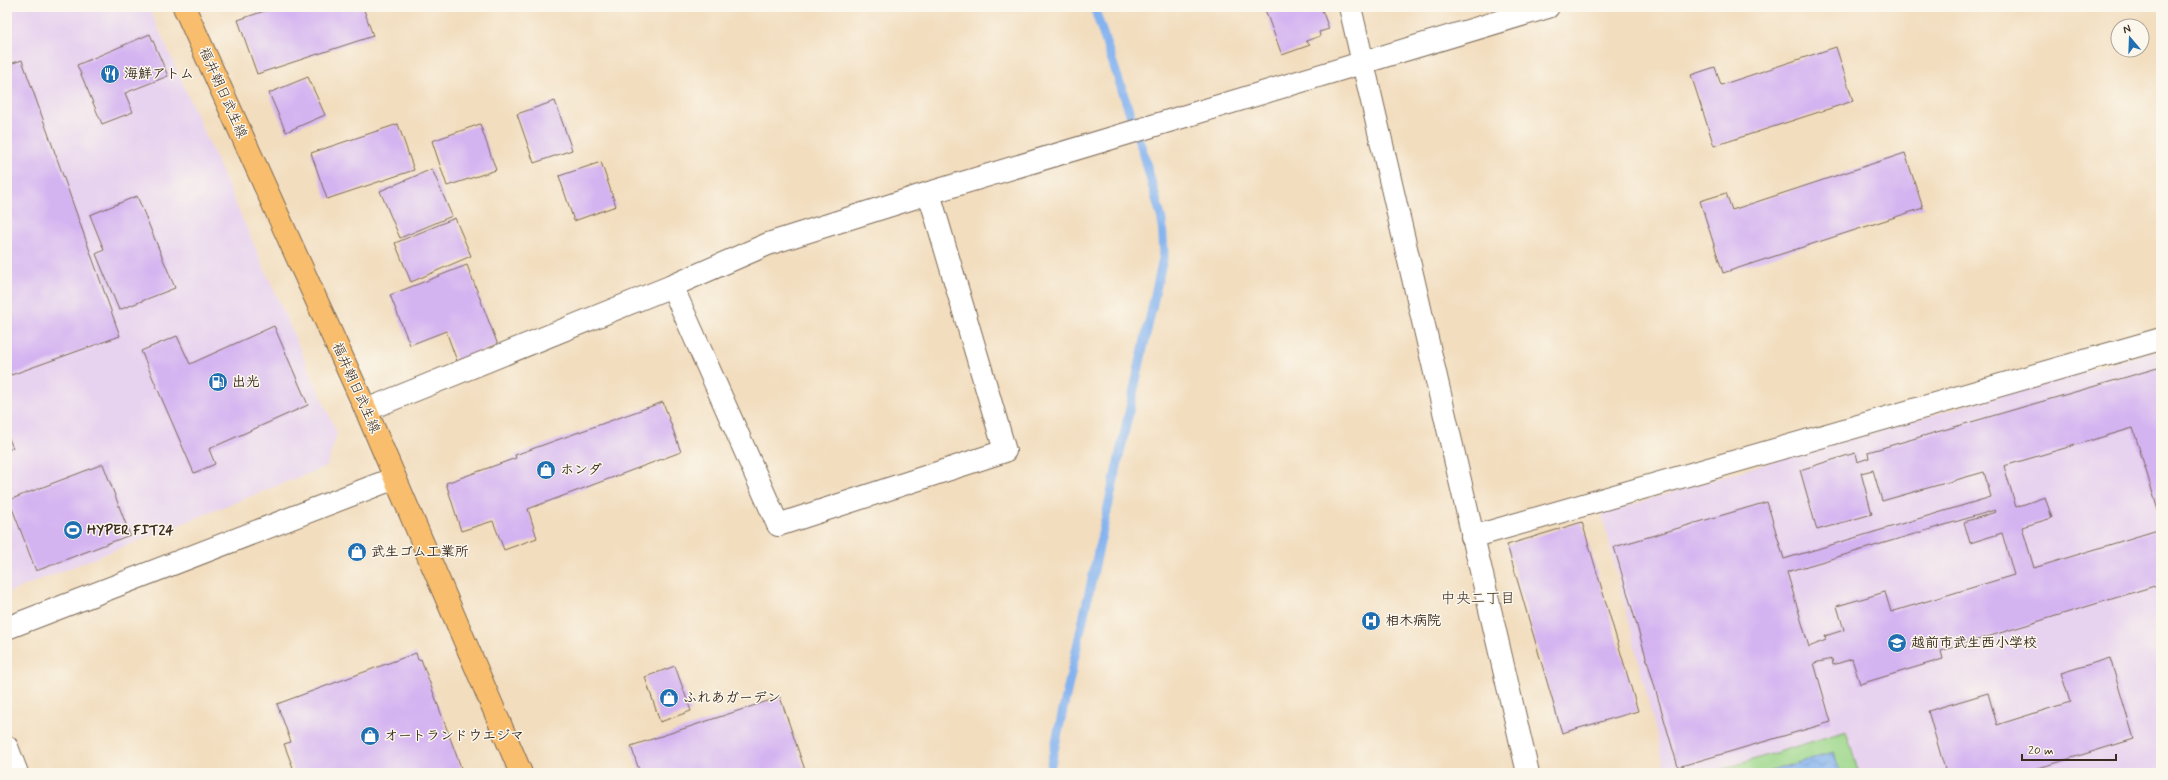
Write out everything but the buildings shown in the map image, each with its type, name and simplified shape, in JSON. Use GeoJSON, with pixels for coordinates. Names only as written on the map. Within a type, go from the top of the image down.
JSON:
{"type":"FeatureCollection","features":[{"type":"Feature","properties":{"kind":"main road","name":"福井朝日武生線"},"geometry":{"type":"LineString","coordinates":[[184,7],[366,410],[521,773]]}},
{"type":"Feature","properties":{"kind":"street"},"geometry":{"type":"LineString","coordinates":[[1350,7],[1528,773]]}},
{"type":"Feature","properties":{"kind":"street"},"geometry":{"type":"LineString","coordinates":[[366,410],[672,286],[768,244],[929,193],[1548,7]]}},
{"type":"Feature","properties":{"kind":"street"},"geometry":{"type":"LineString","coordinates":[[672,286],[778,525],[1005,451],[929,193]]}},
{"type":"Feature","properties":{"kind":"street"},"geometry":{"type":"LineString","coordinates":[[1472,537],[2161,339]]}},
{"type":"Feature","properties":{"kind":"street"},"geometry":{"type":"LineString","coordinates":[[7,628],[395,478]]}},
{"type":"Feature","properties":{"kind":"street"},"geometry":{"type":"LineString","coordinates":[[7,747],[17,773]]}},
{"type":"Feature","properties":{"kind":"shaded area"},"geometry":{"type":"Polygon","coordinates":[[[7,7],[149,7],[337,433],[327,466],[7,593],[7,7]]]}},
{"type":"Feature","properties":{"kind":"shaded area","name":"越前市武生西小学校"},"geometry":{"type":"Polygon","coordinates":[[[2161,349],[2161,773],[1666,773],[1602,514],[1757,466],[2161,349]]]}},
{"type":"Feature","properties":{"kind":"green space"},"geometry":{"type":"Polygon","coordinates":[[[1846,731],[1859,773],[1710,773],[1846,731]]]}},
{"type":"Feature","properties":{"kind":"water"},"geometry":{"type":"Polygon","coordinates":[[[1834,752],[1840,773],[1764,773],[1834,752]]]}},
{"type":"Feature","properties":{"kind":"waterway"},"geometry":{"type":"LineString","coordinates":[[1049,773],[1164,254],[1162,220],[1143,152],[1094,7]]}},
{"type":"Feature","properties":{"kind":"place","name":"海鮮アトム"},"geometry":{"type":"Point","coordinates":[110,74]}},
{"type":"Feature","properties":{"kind":"place","name":"出光"},"geometry":{"type":"Point","coordinates":[218,382]}},
{"type":"Feature","properties":{"kind":"place","name":"ホンダ"},"geometry":{"type":"Point","coordinates":[546,470]}},
{"type":"Feature","properties":{"kind":"place","name":"HYPER FIT24"},"geometry":{"type":"Point","coordinates":[73,530]}},
{"type":"Feature","properties":{"kind":"place","name":"武生ゴム工業所"},"geometry":{"type":"Point","coordinates":[357,552]}},
{"type":"Feature","properties":{"kind":"place","name":"相木病院"},"geometry":{"type":"Point","coordinates":[1371,621]}},
{"type":"Feature","properties":{"kind":"place","name":"越前市武生西小学校"},"geometry":{"type":"Point","coordinates":[1897,643]}},
{"type":"Feature","properties":{"kind":"place","name":"ふれあガーデン"},"geometry":{"type":"Point","coordinates":[669,698]}},
{"type":"Feature","properties":{"kind":"place","name":"オートランドウエジマ"},"geometry":{"type":"Point","coordinates":[370,736]}},
{"type":"Feature","properties":{"kind":"district","name":"中央二丁目"},"geometry":{"type":"Point","coordinates":[1478,599]}}]}
